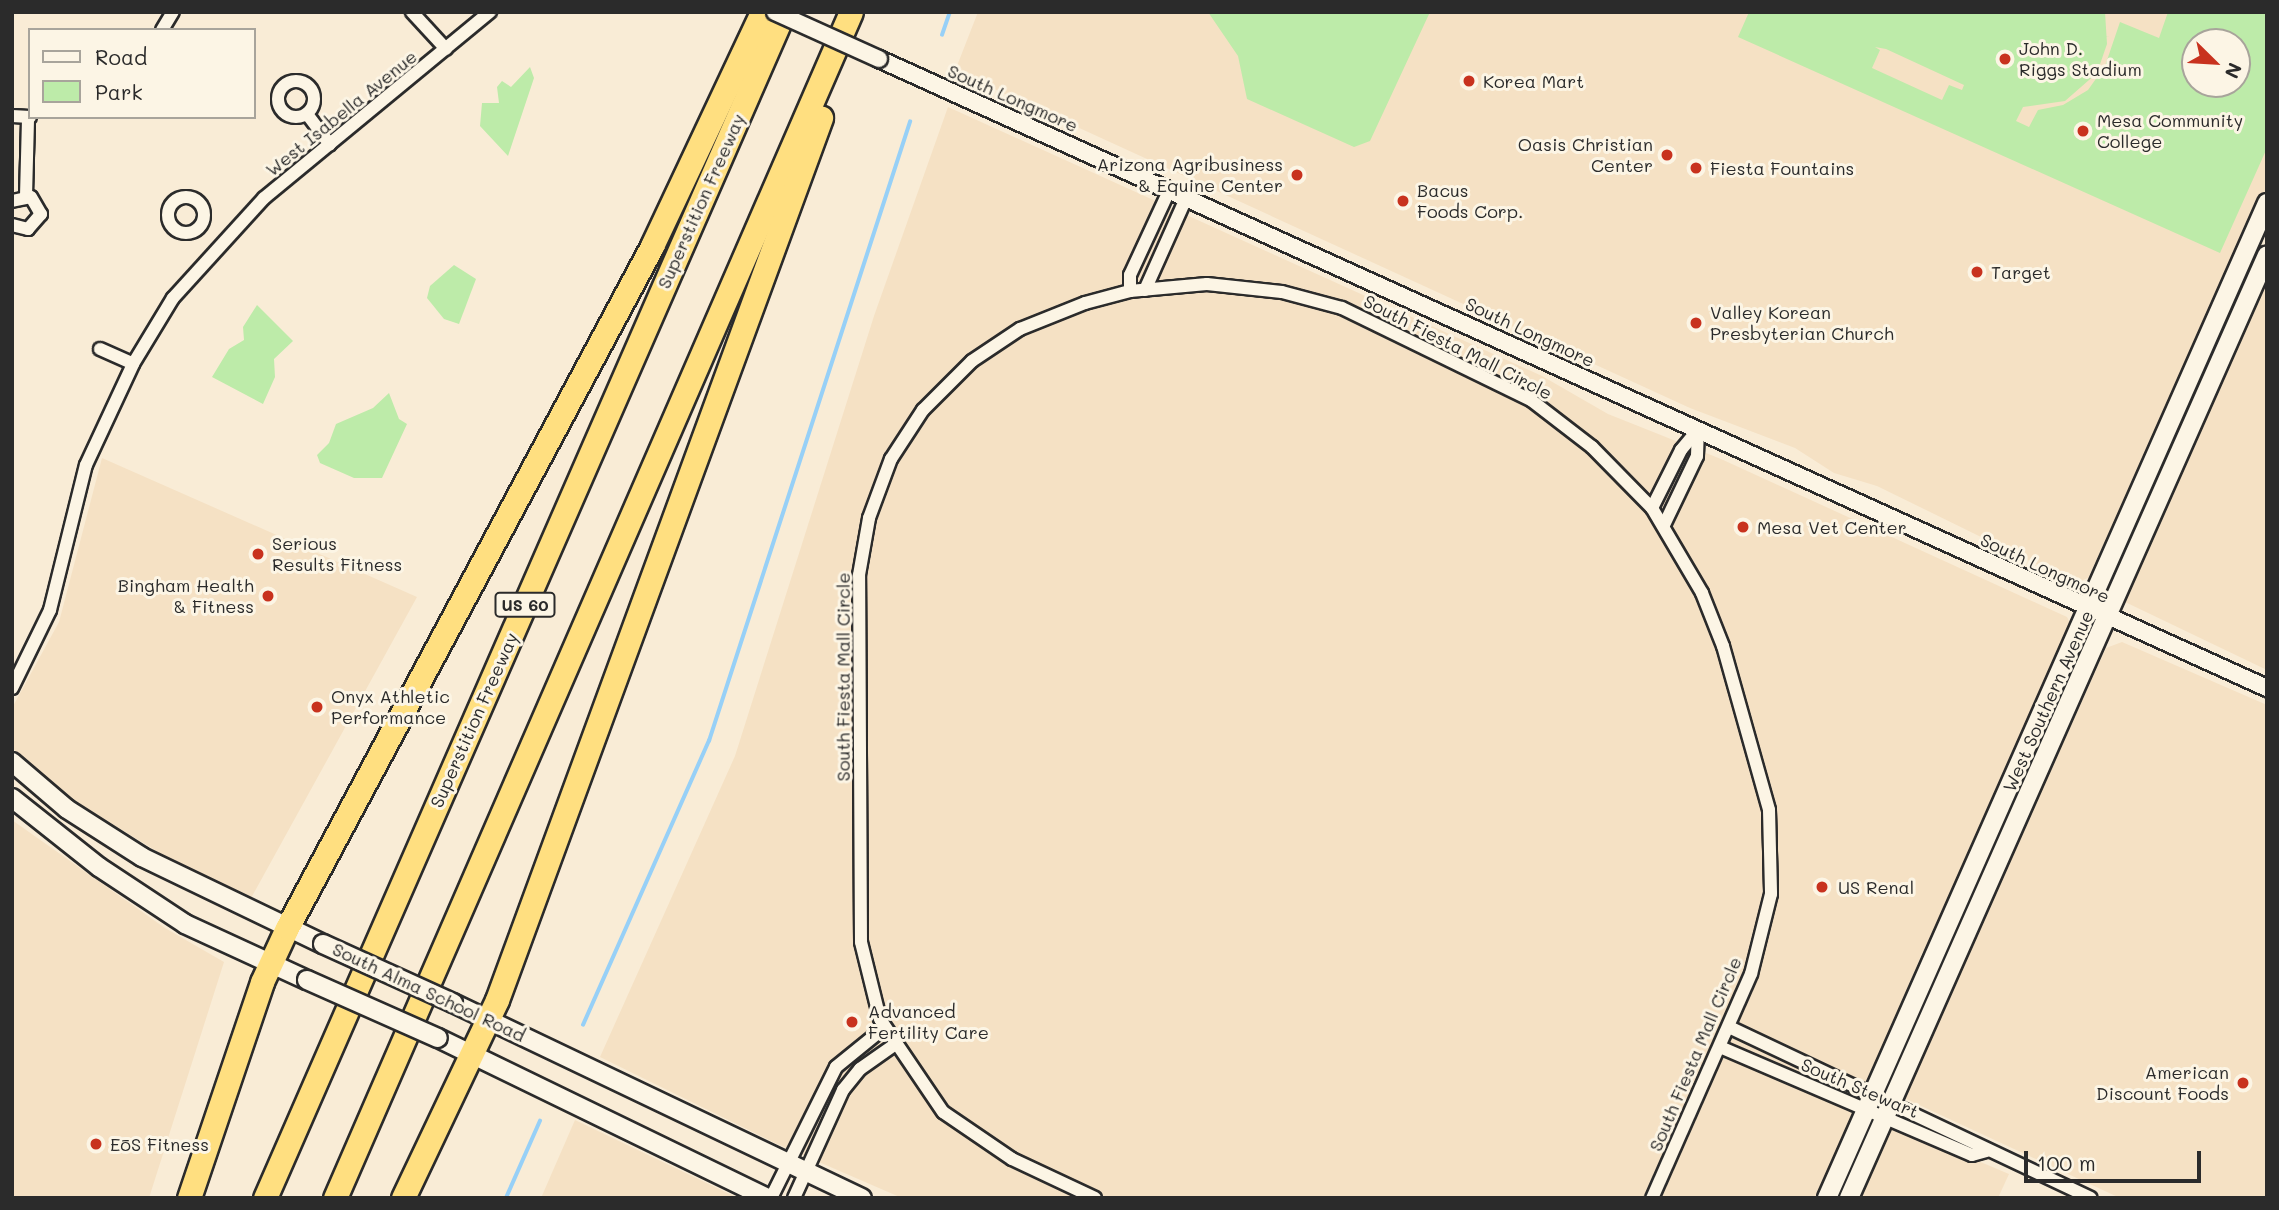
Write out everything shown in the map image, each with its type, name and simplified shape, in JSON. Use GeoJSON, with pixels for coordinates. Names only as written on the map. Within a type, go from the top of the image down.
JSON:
{"type":"FeatureCollection","features":[{"type":"Feature","properties":{"kind":"highway"},"geometry":{"type":"LineString","coordinates":[[189,1198],[271,965],[287,928],[652,246],[762,12]]}},
{"type":"Feature","properties":{"kind":"highway","name":"Superstition Freeway"},"geometry":{"type":"LineString","coordinates":[[265,1198],[784,12]]}},
{"type":"Feature","properties":{"kind":"highway"},"geometry":{"type":"LineString","coordinates":[[335,1198],[851,12]]}},
{"type":"Feature","properties":{"kind":"highway"},"geometry":{"type":"LineString","coordinates":[[403,1198],[472,1058],[488,1018],[859,12]]}},
{"type":"Feature","properties":{"kind":"main road","name":"West Southern Avenue"},"geometry":{"type":"LineString","coordinates":[[1827,1198],[2267,203]]}},
{"type":"Feature","properties":{"kind":"main road","name":"West Southern Avenue"},"geometry":{"type":"LineString","coordinates":[[1849,1198],[2267,255]]}},
{"type":"Feature","properties":{"kind":"main road"},"geometry":{"type":"LineString","coordinates":[[2190,428],[2188,411],[2228,321],[2223,302]]}},
{"type":"Feature","properties":{"kind":"main road","name":"South Alma School Road"},"geometry":{"type":"LineString","coordinates":[[12,762],[67,808],[142,857],[287,928],[488,1018],[862,1198]]}},
{"type":"Feature","properties":{"kind":"main road"},"geometry":{"type":"LineString","coordinates":[[12,798],[149,902],[271,965],[438,1038],[472,1058],[770,1198]]}},
{"type":"Feature","properties":{"kind":"street"},"geometry":{"type":"LineString","coordinates":[[163,28],[173,12]]}},
{"type":"Feature","properties":{"kind":"street"},"geometry":{"type":"LineString","coordinates":[[412,12],[446,49]]}},
{"type":"Feature","properties":{"kind":"street","name":"West Isabella Avenue"},"geometry":{"type":"LineString","coordinates":[[12,688],[42,634],[86,465],[132,364],[173,298],[218,245],[330,144],[490,12]]}},
{"type":"Feature","properties":{"kind":"street","name":"South Longmore"},"geometry":{"type":"LineString","coordinates":[[775,12],[1186,196],[2105,617],[2267,688]]}},
{"type":"Feature","properties":{"kind":"street"},"geometry":{"type":"LineString","coordinates":[[307,114],[330,144]]}},
{"type":"Feature","properties":{"kind":"street"},"geometry":{"type":"LineString","coordinates":[[26,196],[29,119]]}},
{"type":"Feature","properties":{"kind":"street"},"geometry":{"type":"LineString","coordinates":[[1130,291],[1130,275],[1170,189]]}},
{"type":"Feature","properties":{"kind":"street"},"geometry":{"type":"LineString","coordinates":[[12,201],[26,196]]}},
{"type":"Feature","properties":{"kind":"street"},"geometry":{"type":"LineString","coordinates":[[12,225],[28,229],[40,219],[39,204],[26,196]]}},
{"type":"Feature","properties":{"kind":"street"},"geometry":{"type":"LineString","coordinates":[[1145,289],[1186,196]]}},
{"type":"Feature","properties":{"kind":"street"},"geometry":{"type":"LineString","coordinates":[[199,228],[218,245]]}},
{"type":"Feature","properties":{"kind":"street","name":"South Fiesta Mall Circle"},"geometry":{"type":"LineString","coordinates":[[1095,1198],[1012,1159],[960,1126],[938,1106],[884,1028],[862,942],[859,575],[872,508],[906,434],[972,361],[1020,329],[1130,291],[1208,284],[1270,291],[1366,317],[1531,400],[1592,447],[1652,508],[1664,525],[1713,617],[1769,810],[1773,856],[1766,919],[1729,1027],[1652,1198]]}},
{"type":"Feature","properties":{"kind":"street"},"geometry":{"type":"LineString","coordinates":[[100,349],[132,364]]}},
{"type":"Feature","properties":{"kind":"street"},"geometry":{"type":"LineString","coordinates":[[1652,508],[1681,450],[1698,429]]}},
{"type":"Feature","properties":{"kind":"street"},"geometry":{"type":"LineString","coordinates":[[1664,525],[1697,456],[1698,429]]}},
{"type":"Feature","properties":{"kind":"street","name":"South Stewart"},"geometry":{"type":"LineString","coordinates":[[1729,1027],[1874,1092],[1888,1110]]}},
{"type":"Feature","properties":{"kind":"street"},"geometry":{"type":"LineString","coordinates":[[770,1198],[836,1067],[884,1028]]}},
{"type":"Feature","properties":{"kind":"street"},"geometry":{"type":"LineString","coordinates":[[794,1198],[844,1090],[860,1069],[894,1045]]}},
{"type":"Feature","properties":{"kind":"street","name":"South Stewart"},"geometry":{"type":"LineString","coordinates":[[1720,1047],[1865,1112],[1888,1110],[1978,1140],[1986,1151],[2091,1198]]}},
{"type":"Feature","properties":{"kind":"shaded area"},"geometry":{"type":"Polygon","coordinates":[[[978,12],[2267,12],[2267,191],[2088,578],[2075,583],[1877,486],[1834,473],[1795,448],[1690,408],[955,71],[978,12]]]}},
{"type":"Feature","properties":{"kind":"shaded area"},"geometry":{"type":"Polygon","coordinates":[[[948,107],[1542,376],[1608,414],[1721,459],[2067,617],[2072,627],[1962,883],[1922,953],[1821,1198],[902,1198],[775,1143],[600,1057],[735,756],[874,316],[948,107]]]}},
{"type":"Feature","properties":{"kind":"shaded area"},"geometry":{"type":"Polygon","coordinates":[[[2267,269],[2267,670],[2123,601],[2267,269]]]}},
{"type":"Feature","properties":{"kind":"shaded area"},"geometry":{"type":"Polygon","coordinates":[[[102,458],[417,597],[250,900],[202,879],[75,801],[12,748],[12,708],[59,622],[102,458]]]}},
{"type":"Feature","properties":{"kind":"shaded area"},"geometry":{"type":"Polygon","coordinates":[[[2122,642],[2267,705],[2267,1198],[2120,1198],[1902,1097],[2028,804],[2059,752],[2106,648],[2122,642]]]}},
{"type":"Feature","properties":{"kind":"shaded area"},"geometry":{"type":"Polygon","coordinates":[[[12,820],[165,928],[224,962],[149,1198],[12,1198],[12,820]]]}},
{"type":"Feature","properties":{"kind":"shaded area"},"geometry":{"type":"Polygon","coordinates":[[[575,1120],[738,1198],[541,1198],[575,1120]]]}},
{"type":"Feature","properties":{"kind":"shaded area"},"geometry":{"type":"Polygon","coordinates":[[[1893,1125],[2009,1174],[1998,1198],[1855,1198],[1893,1125]]]}},
{"type":"Feature","properties":{"kind":"green space"},"geometry":{"type":"Polygon","coordinates":[[[1208,12],[1430,12],[1370,141],[1354,147],[1247,99],[1238,56],[1208,12]]]}},
{"type":"Feature","properties":{"kind":"green space","name":"Mesa Community College"},"geometry":{"type":"Polygon","coordinates":[[[1749,12],[2105,12],[2107,44],[2097,73],[2065,101],[2023,107],[2016,121],[2029,127],[2038,110],[2063,105],[2088,90],[2105,66],[2120,22],[2159,38],[2168,12],[2267,12],[2267,148],[2220,253],[1738,37],[1749,12]],[[1875,47],[1880,50],[1872,68],[1942,100],[1949,85],[1962,90],[1964,85],[1886,49],[1875,47]]]}},
{"type":"Feature","properties":{"kind":"green space"},"geometry":{"type":"Polygon","coordinates":[[[530,67],[534,78],[508,156],[480,126],[482,103],[499,103],[497,87],[502,81],[511,87],[530,67]]]}},
{"type":"Feature","properties":{"kind":"green space"},"geometry":{"type":"Polygon","coordinates":[[[454,265],[476,279],[459,324],[444,319],[427,298],[430,286],[454,265]]]}},
{"type":"Feature","properties":{"kind":"green space"},"geometry":{"type":"Polygon","coordinates":[[[257,305],[293,341],[274,359],[275,377],[263,404],[212,377],[229,349],[244,340],[243,327],[257,305]]]}},
{"type":"Feature","properties":{"kind":"green space"},"geometry":{"type":"Polygon","coordinates":[[[389,393],[399,419],[407,424],[382,478],[354,478],[320,463],[317,455],[329,443],[336,424],[373,408],[389,393]]]}},
{"type":"Feature","properties":{"kind":"waterway"},"geometry":{"type":"LineString","coordinates":[[942,35],[950,12]]}},
{"type":"Feature","properties":{"kind":"waterway"},"geometry":{"type":"LineString","coordinates":[[583,1025],[709,741],[910,122]]}},
{"type":"Feature","properties":{"kind":"waterway"},"geometry":{"type":"LineString","coordinates":[[506,1198],[540,1121]]}},
{"type":"Feature","properties":{"kind":"place","name":"John D. Riggs Stadium"},"geometry":{"type":"Point","coordinates":[2005,59]}},
{"type":"Feature","properties":{"kind":"place","name":"Korea Mart"},"geometry":{"type":"Point","coordinates":[1469,81]}},
{"type":"Feature","properties":{"kind":"place","name":"Mesa Community College"},"geometry":{"type":"Point","coordinates":[2083,131]}},
{"type":"Feature","properties":{"kind":"place","name":"Oasis Christian Center"},"geometry":{"type":"Point","coordinates":[1667,155]}},
{"type":"Feature","properties":{"kind":"place","name":"Fiesta Fountains"},"geometry":{"type":"Point","coordinates":[1696,168]}},
{"type":"Feature","properties":{"kind":"place","name":"Arizona Agribusiness & Equine Center"},"geometry":{"type":"Point","coordinates":[1297,175]}},
{"type":"Feature","properties":{"kind":"place","name":"Bacus Foods Corp."},"geometry":{"type":"Point","coordinates":[1403,201]}},
{"type":"Feature","properties":{"kind":"place","name":"Target"},"geometry":{"type":"Point","coordinates":[1977,272]}},
{"type":"Feature","properties":{"kind":"place","name":"Valley Korean Presbyterian Church"},"geometry":{"type":"Point","coordinates":[1696,323]}},
{"type":"Feature","properties":{"kind":"place","name":"Mesa Vet Center"},"geometry":{"type":"Point","coordinates":[1743,527]}},
{"type":"Feature","properties":{"kind":"place","name":"Serious Results Fitness"},"geometry":{"type":"Point","coordinates":[258,554]}},
{"type":"Feature","properties":{"kind":"place","name":"Bingham Health & Fitness"},"geometry":{"type":"Point","coordinates":[268,596]}},
{"type":"Feature","properties":{"kind":"place","name":"Onyx Athletic Performance"},"geometry":{"type":"Point","coordinates":[317,707]}},
{"type":"Feature","properties":{"kind":"place","name":"US Renal"},"geometry":{"type":"Point","coordinates":[1822,887]}},
{"type":"Feature","properties":{"kind":"place","name":"Advanced Fertility Care"},"geometry":{"type":"Point","coordinates":[852,1022]}},
{"type":"Feature","properties":{"kind":"place","name":"American Discount Foods"},"geometry":{"type":"Point","coordinates":[2243,1083]}},
{"type":"Feature","properties":{"kind":"place","name":"EōS Fitness"},"geometry":{"type":"Point","coordinates":[96,1144]}}]}
